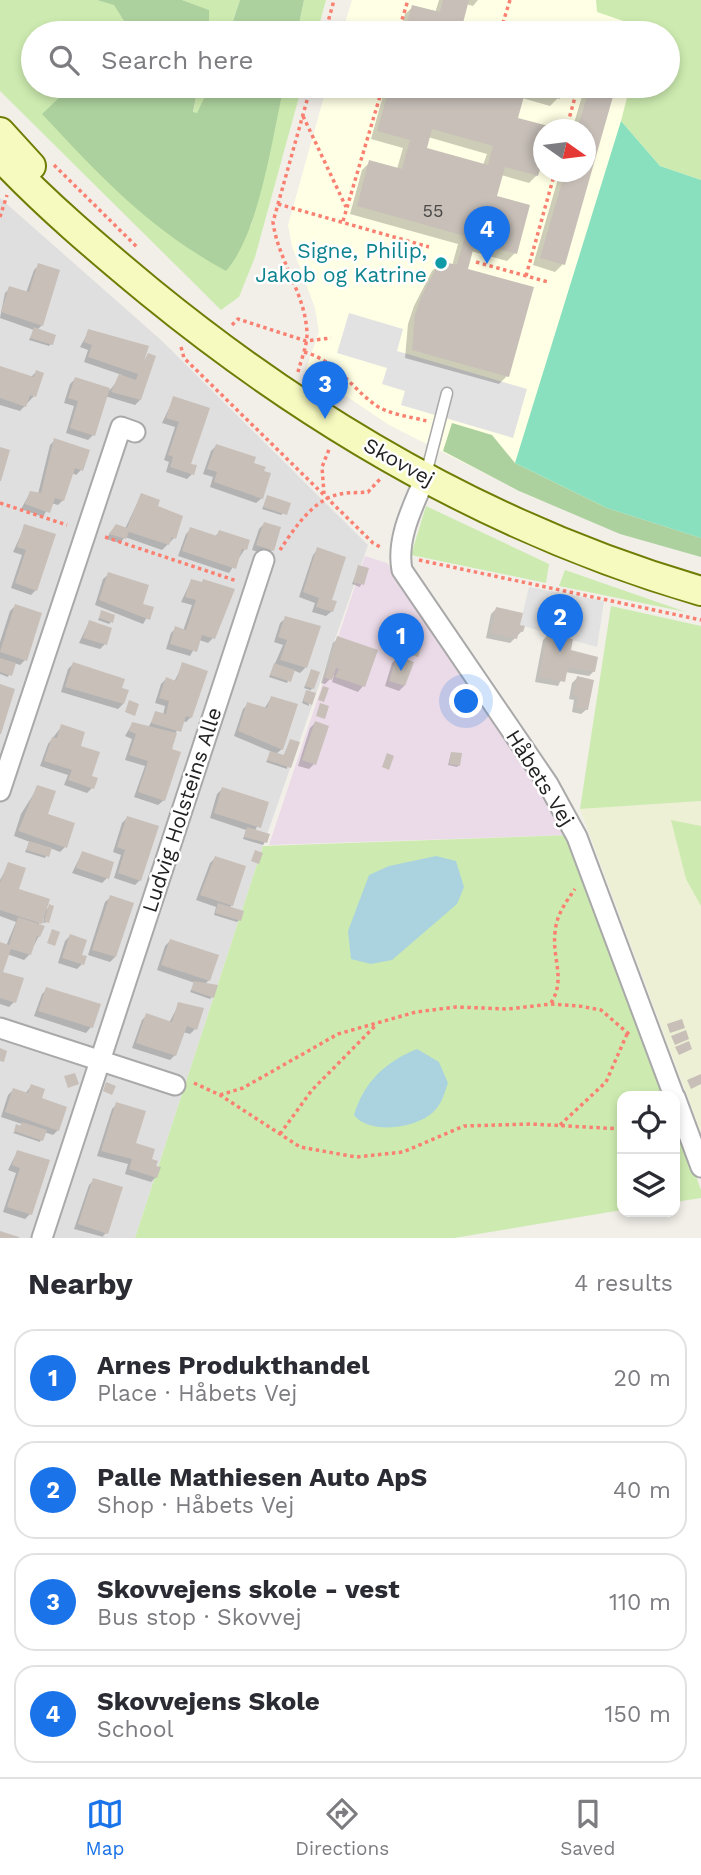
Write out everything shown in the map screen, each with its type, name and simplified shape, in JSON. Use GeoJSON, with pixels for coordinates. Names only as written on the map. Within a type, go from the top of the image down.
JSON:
{"type":"FeatureCollection","features":[{"type":"Feature","properties":{"kind":"street","name":"Skovvej"},"geometry":{"type":"LineString","coordinates":[[0,132],[138,265],[221,350],[325,419],[425,478],[531,530],[640,573],[701,591]]}},
{"type":"Feature","properties":{"kind":"street","name":"Skovvej"},"geometry":{"type":"LineString","coordinates":[[0,156],[78,232],[138,265]]}},
{"type":"Feature","properties":{"kind":"street"},"geometry":{"type":"LineString","coordinates":[[0,791],[121,427],[135,432]]}},
{"type":"Feature","properties":{"kind":"street"},"geometry":{"type":"LineString","coordinates":[[399,555],[425,478]]}},
{"type":"Feature","properties":{"kind":"street","name":"Håbets Vej"},"geometry":{"type":"LineString","coordinates":[[399,555],[401,570],[548,784],[577,837],[673,1091]]}},
{"type":"Feature","properties":{"kind":"street","name":"Ludvig Holsteins Alle"},"geometry":{"type":"LineString","coordinates":[[42,1238],[264,560]]}},
{"type":"Feature","properties":{"kind":"street"},"geometry":{"type":"LineString","coordinates":[[0,1028],[175,1085]]}},
{"type":"Feature","properties":{"kind":"street","name":"Håbets Vej"},"geometry":{"type":"LineString","coordinates":[[680,1110],[701,1167]]}},
{"type":"Feature","properties":{"kind":"lane"},"geometry":{"type":"LineString","coordinates":[[425,478],[447,394]]}},
{"type":"Feature","properties":{"kind":"path"},"geometry":{"type":"LineString","coordinates":[[328,21],[334,0]]}},
{"type":"Feature","properties":{"kind":"path"},"geometry":{"type":"LineString","coordinates":[[402,21],[408,0]]}},
{"type":"Feature","properties":{"kind":"path"},"geometry":{"type":"LineString","coordinates":[[504,21],[510,0]]}},
{"type":"Feature","properties":{"kind":"path"},"geometry":{"type":"LineString","coordinates":[[287,368],[298,376],[306,341],[304,309],[275,245],[272,222],[308,98]]}},
{"type":"Feature","properties":{"kind":"path"},"geometry":{"type":"LineString","coordinates":[[343,222],[379,98]]}},
{"type":"Feature","properties":{"kind":"path"},"geometry":{"type":"LineString","coordinates":[[569,119],[575,98]]}},
{"type":"Feature","properties":{"kind":"path"},"geometry":{"type":"LineString","coordinates":[[303,115],[347,209]]}},
{"type":"Feature","properties":{"kind":"path"},"geometry":{"type":"LineString","coordinates":[[49,160],[138,265]]}},
{"type":"Feature","properties":{"kind":"path"},"geometry":{"type":"LineString","coordinates":[[526,276],[552,182]]}},
{"type":"Feature","properties":{"kind":"path"},"geometry":{"type":"LineString","coordinates":[[0,217],[6,200]]}},
{"type":"Feature","properties":{"kind":"path"},"geometry":{"type":"LineString","coordinates":[[278,204],[429,247]]}},
{"type":"Feature","properties":{"kind":"path"},"geometry":{"type":"LineString","coordinates":[[476,262],[548,282]]}},
{"type":"Feature","properties":{"kind":"path"},"geometry":{"type":"LineString","coordinates":[[231,327],[238,319],[306,341],[331,338]]}},
{"type":"Feature","properties":{"kind":"path"},"geometry":{"type":"LineString","coordinates":[[222,320],[239,333]]}},
{"type":"Feature","properties":{"kind":"path"},"geometry":{"type":"LineString","coordinates":[[179,340],[184,358],[373,543],[399,555],[701,620]]}},
{"type":"Feature","properties":{"kind":"path"},"geometry":{"type":"LineString","coordinates":[[304,352],[320,358],[346,376],[378,407],[439,424]]}},
{"type":"Feature","properties":{"kind":"path"},"geometry":{"type":"LineString","coordinates":[[326,497],[322,467],[330,447]]}},
{"type":"Feature","properties":{"kind":"path"},"geometry":{"type":"LineString","coordinates":[[264,560],[276,556],[299,522],[326,497],[368,492],[381,478]]}},
{"type":"Feature","properties":{"kind":"path"},"geometry":{"type":"LineString","coordinates":[[0,503],[256,587]]}},
{"type":"Feature","properties":{"kind":"path"},"geometry":{"type":"LineString","coordinates":[[551,1004],[561,977],[554,934],[561,909],[587,865]]}},
{"type":"Feature","properties":{"kind":"path"},"geometry":{"type":"LineString","coordinates":[[220,1095],[243,1088],[338,1034],[416,1012],[456,1007],[508,1009],[551,1004],[601,1010],[627,1034],[655,1044]]}},
{"type":"Feature","properties":{"kind":"path"},"geometry":{"type":"LineString","coordinates":[[280,1134],[312,1090],[377,1023]]}},
{"type":"Feature","properties":{"kind":"path"},"geometry":{"type":"LineString","coordinates":[[560,1125],[606,1082],[627,1034]]}},
{"type":"Feature","properties":{"kind":"path"},"geometry":{"type":"LineString","coordinates":[[175,1085],[190,1081],[220,1095],[300,1147],[356,1157],[403,1152],[464,1126],[560,1125],[617,1129]]}},
{"type":"Feature","properties":{"kind":"shaded area"},"geometry":{"type":"Polygon","coordinates":[[[352,0],[701,0],[701,169],[601,523],[532,497],[389,425],[306,369],[319,332],[315,308],[292,246],[288,225],[324,98],[680,98],[680,21],[346,21],[352,0]]]}},
{"type":"Feature","properties":{"kind":"shaded area"},"geometry":{"type":"Polygon","coordinates":[[[0,198],[161,340],[368,545],[263,846],[135,1238],[0,1238],[0,198]]]}},
{"type":"Feature","properties":{"kind":"shaded area"},"geometry":{"type":"Polygon","coordinates":[[[349,313],[403,329],[397,351],[527,389],[513,438],[401,405],[405,391],[382,384],[387,368],[337,353],[349,313]]]}},
{"type":"Feature","properties":{"kind":"shaded area"},"geometry":{"type":"Polygon","coordinates":[[[365,556],[387,563],[571,835],[269,845],[365,556]]]}},
{"type":"Feature","properties":{"kind":"shaded area"},"geometry":{"type":"Polygon","coordinates":[[[529,587],[604,601],[597,647],[520,625],[529,587]]]}},
{"type":"Feature","properties":{"kind":"shaded area"},"geometry":{"type":"Polygon","coordinates":[[[701,801],[701,1133],[580,809],[701,801]]]}},
{"type":"Feature","properties":{"kind":"green space"},"geometry":{"type":"Polygon","coordinates":[[[0,0],[97,0],[114,4],[124,21],[21,21],[21,98],[71,98],[251,226],[281,98],[299,98],[255,257],[239,297],[221,310],[0,91],[0,0]]]}},
{"type":"Feature","properties":{"kind":"green space"},"geometry":{"type":"Polygon","coordinates":[[[97,0],[182,0],[209,10],[209,21],[124,21],[114,5],[97,0]]]}},
{"type":"Feature","properties":{"kind":"green space"},"geometry":{"type":"Polygon","coordinates":[[[182,0],[240,0],[233,21],[208,21],[208,10],[182,0]]]}},
{"type":"Feature","properties":{"kind":"green space"},"geometry":{"type":"Polygon","coordinates":[[[240,0],[304,0],[300,21],[233,21],[240,0]]]}},
{"type":"Feature","properties":{"kind":"green space"},"geometry":{"type":"Polygon","coordinates":[[[304,0],[326,0],[320,21],[300,21],[304,0]]]}},
{"type":"Feature","properties":{"kind":"green space"},"geometry":{"type":"Polygon","coordinates":[[[596,0],[701,0],[701,180],[660,166],[621,121],[627,98],[680,98],[680,21],[623,21],[597,12],[596,0]]]}},
{"type":"Feature","properties":{"kind":"green space"},"geometry":{"type":"Polygon","coordinates":[[[59,98],[196,98],[193,112],[197,113],[204,98],[281,98],[256,209],[238,254],[226,271],[173,238],[127,200],[42,114],[59,98]]]}},
{"type":"Feature","properties":{"kind":"green space"},"geometry":{"type":"Polygon","coordinates":[[[196,98],[205,98],[198,113],[193,113],[196,98]]]}},
{"type":"Feature","properties":{"kind":"green space"},"geometry":{"type":"Polygon","coordinates":[[[621,121],[660,166],[701,180],[701,538],[607,508],[515,463],[621,121]]]}},
{"type":"Feature","properties":{"kind":"green space"},"geometry":{"type":"Polygon","coordinates":[[[452,423],[492,435],[515,463],[607,508],[701,538],[701,557],[620,534],[519,491],[443,451],[452,423]]]}},
{"type":"Feature","properties":{"kind":"green space"},"geometry":{"type":"Polygon","coordinates":[[[426,506],[549,564],[546,583],[411,555],[426,506]]]}},
{"type":"Feature","properties":{"kind":"green space"},"geometry":{"type":"Polygon","coordinates":[[[565,570],[686,612],[559,586],[565,570]]]}},
{"type":"Feature","properties":{"kind":"green space"},"geometry":{"type":"Polygon","coordinates":[[[611,606],[701,626],[701,801],[580,809],[611,606]]]}},
{"type":"Feature","properties":{"kind":"green space"},"geometry":{"type":"Polygon","coordinates":[[[671,820],[701,826],[701,906],[686,879],[671,820]]]}},
{"type":"Feature","properties":{"kind":"green space"},"geometry":{"type":"Polygon","coordinates":[[[571,835],[666,1091],[617,1091],[617,1211],[454,1238],[135,1238],[263,846],[571,835]]]}},
{"type":"Feature","properties":{"kind":"green space"},"geometry":{"type":"Polygon","coordinates":[[[680,1130],[701,1190],[701,1198],[680,1201],[680,1130]]]}},
{"type":"Feature","properties":{"kind":"water"},"geometry":{"type":"Polygon","coordinates":[[[436,856],[456,861],[464,887],[457,904],[392,960],[371,964],[351,959],[348,931],[369,875],[389,866],[436,856]]]}},
{"type":"Feature","properties":{"kind":"water"},"geometry":{"type":"Polygon","coordinates":[[[417,1049],[439,1062],[448,1083],[438,1106],[429,1116],[408,1125],[383,1127],[362,1122],[354,1115],[370,1083],[395,1060],[417,1049]]]}},
{"type":"Feature","properties":{"kind":"building"},"geometry":{"type":"Polygon","coordinates":[[[443,0],[469,0],[464,21],[407,21],[412,5],[440,12],[443,0]]]}},
{"type":"Feature","properties":{"kind":"building"},"geometry":{"type":"Polygon","coordinates":[[[387,98],[524,98],[518,118],[533,122],[533,175],[505,167],[497,196],[530,205],[517,254],[481,244],[482,241],[476,239],[468,269],[534,287],[509,377],[412,350],[415,315],[421,297],[440,261],[457,265],[465,236],[357,206],[369,160],[402,169],[410,140],[377,131],[387,98]],[[432,129],[427,148],[488,165],[493,146],[432,129]]]}},
{"type":"Feature","properties":{"kind":"building"},"geometry":{"type":"Polygon","coordinates":[[[586,98],[613,98],[596,156],[596,119],[580,119],[586,98]]]}},
{"type":"Feature","properties":{"kind":"building"},"geometry":{"type":"Polygon","coordinates":[[[562,182],[589,182],[565,265],[540,258],[562,182]]]}},
{"type":"Feature","properties":{"kind":"building"},"geometry":{"type":"Polygon","coordinates":[[[38,263],[60,270],[43,326],[1,312],[9,286],[29,292],[38,263]]]}},
{"type":"Feature","properties":{"kind":"building"},"geometry":{"type":"Polygon","coordinates":[[[34,327],[56,335],[53,345],[30,338],[34,327]]]}},
{"type":"Feature","properties":{"kind":"building"},"geometry":{"type":"Polygon","coordinates":[[[88,329],[149,346],[144,361],[148,353],[156,356],[141,400],[111,392],[119,374],[136,380],[138,374],[88,357],[92,345],[84,342],[88,329]]]}},
{"type":"Feature","properties":{"kind":"building"},"geometry":{"type":"Polygon","coordinates":[[[0,366],[34,377],[36,370],[44,373],[36,397],[30,395],[26,407],[0,398],[0,366]]]}},
{"type":"Feature","properties":{"kind":"building"},"geometry":{"type":"Polygon","coordinates":[[[75,377],[110,388],[95,436],[70,428],[78,401],[68,398],[75,377]]]}},
{"type":"Feature","properties":{"kind":"building"},"geometry":{"type":"Polygon","coordinates":[[[173,396],[210,408],[191,464],[197,465],[194,475],[170,467],[173,457],[168,455],[179,422],[166,418],[173,396]]]}},
{"type":"Feature","properties":{"kind":"building"},"geometry":{"type":"Polygon","coordinates":[[[54,438],[90,450],[83,471],[75,468],[64,501],[55,498],[50,513],[25,504],[30,491],[41,493],[54,438]]]}},
{"type":"Feature","properties":{"kind":"building"},"geometry":{"type":"Polygon","coordinates":[[[216,444],[256,457],[254,463],[266,467],[264,471],[271,473],[263,499],[214,482],[217,472],[207,469],[216,444]]]}},
{"type":"Feature","properties":{"kind":"building"},"geometry":{"type":"Polygon","coordinates":[[[0,447],[10,450],[1,481],[0,481],[0,447]]]}},
{"type":"Feature","properties":{"kind":"building"},"geometry":{"type":"Polygon","coordinates":[[[141,493],[160,500],[158,506],[183,516],[176,539],[172,537],[169,545],[129,532],[126,539],[109,534],[116,524],[127,528],[141,493]]]}},
{"type":"Feature","properties":{"kind":"building"},"geometry":{"type":"Polygon","coordinates":[[[267,495],[291,503],[287,515],[263,507],[267,495]]]}},
{"type":"Feature","properties":{"kind":"building"},"geometry":{"type":"Polygon","coordinates":[[[264,522],[281,527],[274,551],[256,545],[264,522]]]}},
{"type":"Feature","properties":{"kind":"building"},"geometry":{"type":"Polygon","coordinates":[[[24,524],[56,534],[37,591],[15,583],[26,550],[17,547],[24,524]]]}},
{"type":"Feature","properties":{"kind":"building"},"geometry":{"type":"Polygon","coordinates":[[[190,527],[217,536],[219,530],[250,540],[247,550],[242,549],[236,569],[182,551],[190,527]]]}},
{"type":"Feature","properties":{"kind":"building"},"geometry":{"type":"Polygon","coordinates":[[[317,547],[346,557],[332,600],[337,601],[333,612],[316,607],[319,598],[303,592],[317,547]]]}},
{"type":"Feature","properties":{"kind":"building"},"geometry":{"type":"Polygon","coordinates":[[[358,565],[369,568],[364,585],[353,582],[358,565]]]}},
{"type":"Feature","properties":{"kind":"building"},"geometry":{"type":"Polygon","coordinates":[[[108,572],[149,585],[143,604],[154,607],[150,620],[99,600],[108,572]]]}},
{"type":"Feature","properties":{"kind":"building"},"geometry":{"type":"Polygon","coordinates":[[[191,579],[202,582],[203,579],[235,589],[215,639],[202,635],[197,652],[170,644],[175,626],[186,630],[196,600],[185,597],[191,579]]]}},
{"type":"Feature","properties":{"kind":"building"},"geometry":{"type":"Polygon","coordinates":[[[15,604],[42,613],[27,661],[0,652],[15,604]]]}},
{"type":"Feature","properties":{"kind":"building"},"geometry":{"type":"Polygon","coordinates":[[[496,607],[523,613],[520,625],[525,626],[523,632],[519,631],[517,639],[490,633],[496,607]]]}},
{"type":"Feature","properties":{"kind":"building"},"geometry":{"type":"Polygon","coordinates":[[[101,610],[115,615],[113,623],[99,618],[101,610]]]}},
{"type":"Feature","properties":{"kind":"building"},"geometry":{"type":"Polygon","coordinates":[[[285,616],[321,626],[307,668],[280,660],[287,640],[278,637],[285,616]]]}},
{"type":"Feature","properties":{"kind":"building"},"geometry":{"type":"Polygon","coordinates":[[[89,620],[112,628],[107,645],[83,638],[89,620]]]}},
{"type":"Feature","properties":{"kind":"building"},"geometry":{"type":"Polygon","coordinates":[[[547,633],[573,639],[571,650],[598,657],[595,672],[568,667],[565,682],[539,677],[547,633]]]}},
{"type":"Feature","properties":{"kind":"building"},"geometry":{"type":"Polygon","coordinates":[[[337,636],[378,650],[365,687],[335,677],[339,669],[336,668],[332,680],[325,678],[337,636]]]}},
{"type":"Feature","properties":{"kind":"building"},"geometry":{"type":"Polygon","coordinates":[[[412,643],[422,645],[418,657],[409,654],[412,643]]]}},
{"type":"Feature","properties":{"kind":"building"},"geometry":{"type":"Polygon","coordinates":[[[397,656],[414,662],[405,686],[389,681],[397,656]]]}},
{"type":"Feature","properties":{"kind":"building"},"geometry":{"type":"Polygon","coordinates":[[[0,658],[16,663],[12,676],[0,672],[0,658]]]}},
{"type":"Feature","properties":{"kind":"building"},"geometry":{"type":"Polygon","coordinates":[[[73,662],[125,679],[122,688],[129,690],[124,704],[65,687],[73,662]]]}},
{"type":"Feature","properties":{"kind":"building"},"geometry":{"type":"Polygon","coordinates":[[[182,662],[208,671],[192,718],[186,716],[181,732],[151,723],[155,711],[166,714],[169,701],[159,698],[166,677],[176,681],[182,662]]]}},
{"type":"Feature","properties":{"kind":"building"},"geometry":{"type":"Polygon","coordinates":[[[274,663],[295,670],[291,682],[270,675],[274,663]]]}},
{"type":"Feature","properties":{"kind":"building"},"geometry":{"type":"Polygon","coordinates":[[[311,669],[320,672],[314,689],[305,686],[311,669]]]}},
{"type":"Feature","properties":{"kind":"building"},"geometry":{"type":"Polygon","coordinates":[[[577,676],[594,680],[588,710],[576,708],[578,696],[573,695],[577,676]]]}},
{"type":"Feature","properties":{"kind":"building"},"geometry":{"type":"Polygon","coordinates":[[[0,684],[15,689],[1,734],[0,734],[0,684]]]}},
{"type":"Feature","properties":{"kind":"building"},"geometry":{"type":"Polygon","coordinates":[[[323,686],[329,688],[324,702],[318,700],[323,686]]]}},
{"type":"Feature","properties":{"kind":"building"},"geometry":{"type":"Polygon","coordinates":[[[306,690],[316,693],[312,705],[303,701],[306,690]]]}},
{"type":"Feature","properties":{"kind":"building"},"geometry":{"type":"Polygon","coordinates":[[[271,696],[298,704],[283,750],[238,731],[247,702],[267,708],[271,696]]]}},
{"type":"Feature","properties":{"kind":"building"},"geometry":{"type":"Polygon","coordinates":[[[129,700],[139,704],[135,716],[125,712],[129,700]]]}},
{"type":"Feature","properties":{"kind":"building"},"geometry":{"type":"Polygon","coordinates":[[[320,703],[329,706],[325,719],[316,716],[320,703]]]}},
{"type":"Feature","properties":{"kind":"building"},"geometry":{"type":"Polygon","coordinates":[[[315,721],[329,726],[316,765],[302,760],[315,721]]]}},
{"type":"Feature","properties":{"kind":"building"},"geometry":{"type":"Polygon","coordinates":[[[132,722],[177,733],[172,749],[181,752],[165,801],[138,792],[148,761],[129,755],[136,734],[129,731],[132,722]]]}},
{"type":"Feature","properties":{"kind":"building"},"geometry":{"type":"Polygon","coordinates":[[[61,724],[85,732],[81,746],[100,752],[92,776],[98,778],[94,789],[68,780],[72,770],[44,761],[52,737],[57,738],[61,724]]]}},
{"type":"Feature","properties":{"kind":"building"},"geometry":{"type":"Polygon","coordinates":[[[290,739],[300,742],[291,768],[267,760],[270,751],[284,755],[290,739]]]}},
{"type":"Feature","properties":{"kind":"building"},"geometry":{"type":"Polygon","coordinates":[[[451,752],[462,753],[460,766],[449,764],[451,752]]]}},
{"type":"Feature","properties":{"kind":"building"},"geometry":{"type":"Polygon","coordinates":[[[387,753],[394,756],[389,770],[382,767],[387,753]]]}},
{"type":"Feature","properties":{"kind":"building"},"geometry":{"type":"Polygon","coordinates":[[[37,785],[56,791],[48,814],[75,823],[67,848],[18,831],[37,785]]]}},
{"type":"Feature","properties":{"kind":"building"},"geometry":{"type":"Polygon","coordinates":[[[222,787],[269,802],[261,828],[214,813],[222,787]]]}},
{"type":"Feature","properties":{"kind":"building"},"geometry":{"type":"Polygon","coordinates":[[[127,816],[159,826],[141,881],[118,873],[125,850],[117,847],[127,816]]]}},
{"type":"Feature","properties":{"kind":"building"},"geometry":{"type":"Polygon","coordinates":[[[247,827],[270,834],[267,843],[244,837],[247,827]]]}},
{"type":"Feature","properties":{"kind":"building"},"geometry":{"type":"Polygon","coordinates":[[[29,841],[52,848],[49,857],[26,850],[29,841]]]}},
{"type":"Feature","properties":{"kind":"building"},"geometry":{"type":"Polygon","coordinates":[[[255,850],[263,853],[259,864],[251,861],[255,850]]]}},
{"type":"Feature","properties":{"kind":"building"},"geometry":{"type":"Polygon","coordinates":[[[82,851],[114,862],[109,879],[76,868],[82,851]]]}},
{"type":"Feature","properties":{"kind":"building"},"geometry":{"type":"Polygon","coordinates":[[[215,856],[246,866],[233,906],[200,895],[215,856]]]}},
{"type":"Feature","properties":{"kind":"building"},"geometry":{"type":"Polygon","coordinates":[[[8,862],[26,868],[19,889],[50,899],[42,924],[0,910],[0,883],[8,862]]]}},
{"type":"Feature","properties":{"kind":"building"},"geometry":{"type":"Polygon","coordinates":[[[110,895],[134,903],[116,957],[92,950],[110,895]]]}},
{"type":"Feature","properties":{"kind":"building"},"geometry":{"type":"Polygon","coordinates":[[[218,903],[244,911],[241,921],[215,913],[218,903]]]}},
{"type":"Feature","properties":{"kind":"building"},"geometry":{"type":"Polygon","coordinates":[[[49,904],[54,906],[49,923],[44,921],[49,904]]]}},
{"type":"Feature","properties":{"kind":"building"},"geometry":{"type":"Polygon","coordinates":[[[18,917],[45,926],[40,937],[37,936],[31,955],[11,949],[3,972],[24,978],[16,1003],[0,998],[0,942],[9,945],[18,917]]]}},
{"type":"Feature","properties":{"kind":"building"},"geometry":{"type":"Polygon","coordinates":[[[52,929],[60,932],[55,946],[47,943],[52,929]]]}},
{"type":"Feature","properties":{"kind":"building"},"geometry":{"type":"Polygon","coordinates":[[[70,934],[87,940],[82,955],[87,956],[84,965],[62,958],[70,934]]]}},
{"type":"Feature","properties":{"kind":"building"},"geometry":{"type":"Polygon","coordinates":[[[170,939],[219,955],[210,981],[161,965],[170,939]]]}},
{"type":"Feature","properties":{"kind":"building"},"geometry":{"type":"Polygon","coordinates":[[[194,981],[218,985],[214,998],[191,990],[194,981]]]}},
{"type":"Feature","properties":{"kind":"building"},"geometry":{"type":"Polygon","coordinates":[[[46,987],[101,1004],[93,1028],[38,1011],[46,987]]]}},
{"type":"Feature","properties":{"kind":"building"},"geometry":{"type":"Polygon","coordinates":[[[178,1002],[204,1008],[197,1030],[187,1026],[176,1056],[136,1043],[146,1013],[172,1022],[178,1002]]]}},
{"type":"Feature","properties":{"kind":"building"},"geometry":{"type":"Polygon","coordinates":[[[682,1019],[685,1028],[670,1033],[667,1024],[682,1019]]]}},
{"type":"Feature","properties":{"kind":"building"},"geometry":{"type":"Polygon","coordinates":[[[686,1030],[689,1039],[675,1045],[671,1036],[686,1030]]]}},
{"type":"Feature","properties":{"kind":"building"},"geometry":{"type":"Polygon","coordinates":[[[689,1041],[692,1049],[679,1055],[675,1047],[689,1041]]]}},
{"type":"Feature","properties":{"kind":"building"},"geometry":{"type":"Polygon","coordinates":[[[0,1048],[7,1051],[4,1062],[0,1061],[0,1048]]]}},
{"type":"Feature","properties":{"kind":"building"},"geometry":{"type":"Polygon","coordinates":[[[75,1073],[79,1084],[68,1088],[64,1076],[75,1073]]]}},
{"type":"Feature","properties":{"kind":"building"},"geometry":{"type":"Polygon","coordinates":[[[701,1074],[701,1084],[691,1089],[687,1080],[701,1074]]]}},
{"type":"Feature","properties":{"kind":"building"},"geometry":{"type":"Polygon","coordinates":[[[106,1082],[116,1086],[112,1095],[103,1091],[106,1082]]]}},
{"type":"Feature","properties":{"kind":"building"},"geometry":{"type":"Polygon","coordinates":[[[31,1084],[45,1089],[42,1098],[67,1107],[59,1131],[5,1112],[13,1088],[28,1093],[31,1084]]]}},
{"type":"Feature","properties":{"kind":"building"},"geometry":{"type":"Polygon","coordinates":[[[116,1102],[146,1111],[136,1143],[155,1149],[152,1159],[158,1161],[156,1166],[161,1167],[157,1178],[129,1169],[132,1159],[101,1151],[116,1102]]]}},
{"type":"Feature","properties":{"kind":"building"},"geometry":{"type":"Polygon","coordinates":[[[22,1122],[47,1130],[43,1141],[14,1131],[16,1124],[21,1126],[22,1122]]]}},
{"type":"Feature","properties":{"kind":"building"},"geometry":{"type":"Polygon","coordinates":[[[17,1150],[50,1160],[32,1215],[7,1207],[20,1168],[12,1165],[17,1150]]]}},
{"type":"Feature","properties":{"kind":"building"},"geometry":{"type":"Polygon","coordinates":[[[93,1178],[123,1187],[108,1234],[78,1224],[93,1178]]]}},
{"type":"Feature","properties":{"kind":"building"},"geometry":{"type":"Polygon","coordinates":[[[0,1231],[19,1237],[19,1238],[0,1238],[0,1231]]]}},
{"type":"Feature","properties":{"kind":"place","name":"Signe, Philip, Jakob og Katrine"},"geometry":{"type":"Point","coordinates":[441,263]}},
{"type":"Feature","properties":{"kind":"place","name":"Skovvejens Skole"},"geometry":{"type":"Point","coordinates":[487,264]}},
{"type":"Feature","properties":{"kind":"place","name":"Skovvejens skole - vest"},"geometry":{"type":"Point","coordinates":[325,419]}},
{"type":"Feature","properties":{"kind":"place","name":"Palle Mathiesen Auto ApS"},"geometry":{"type":"Point","coordinates":[560,652]}},
{"type":"Feature","properties":{"kind":"place","name":"Arnes Produkthandel"},"geometry":{"type":"Point","coordinates":[401,671]}}]}
